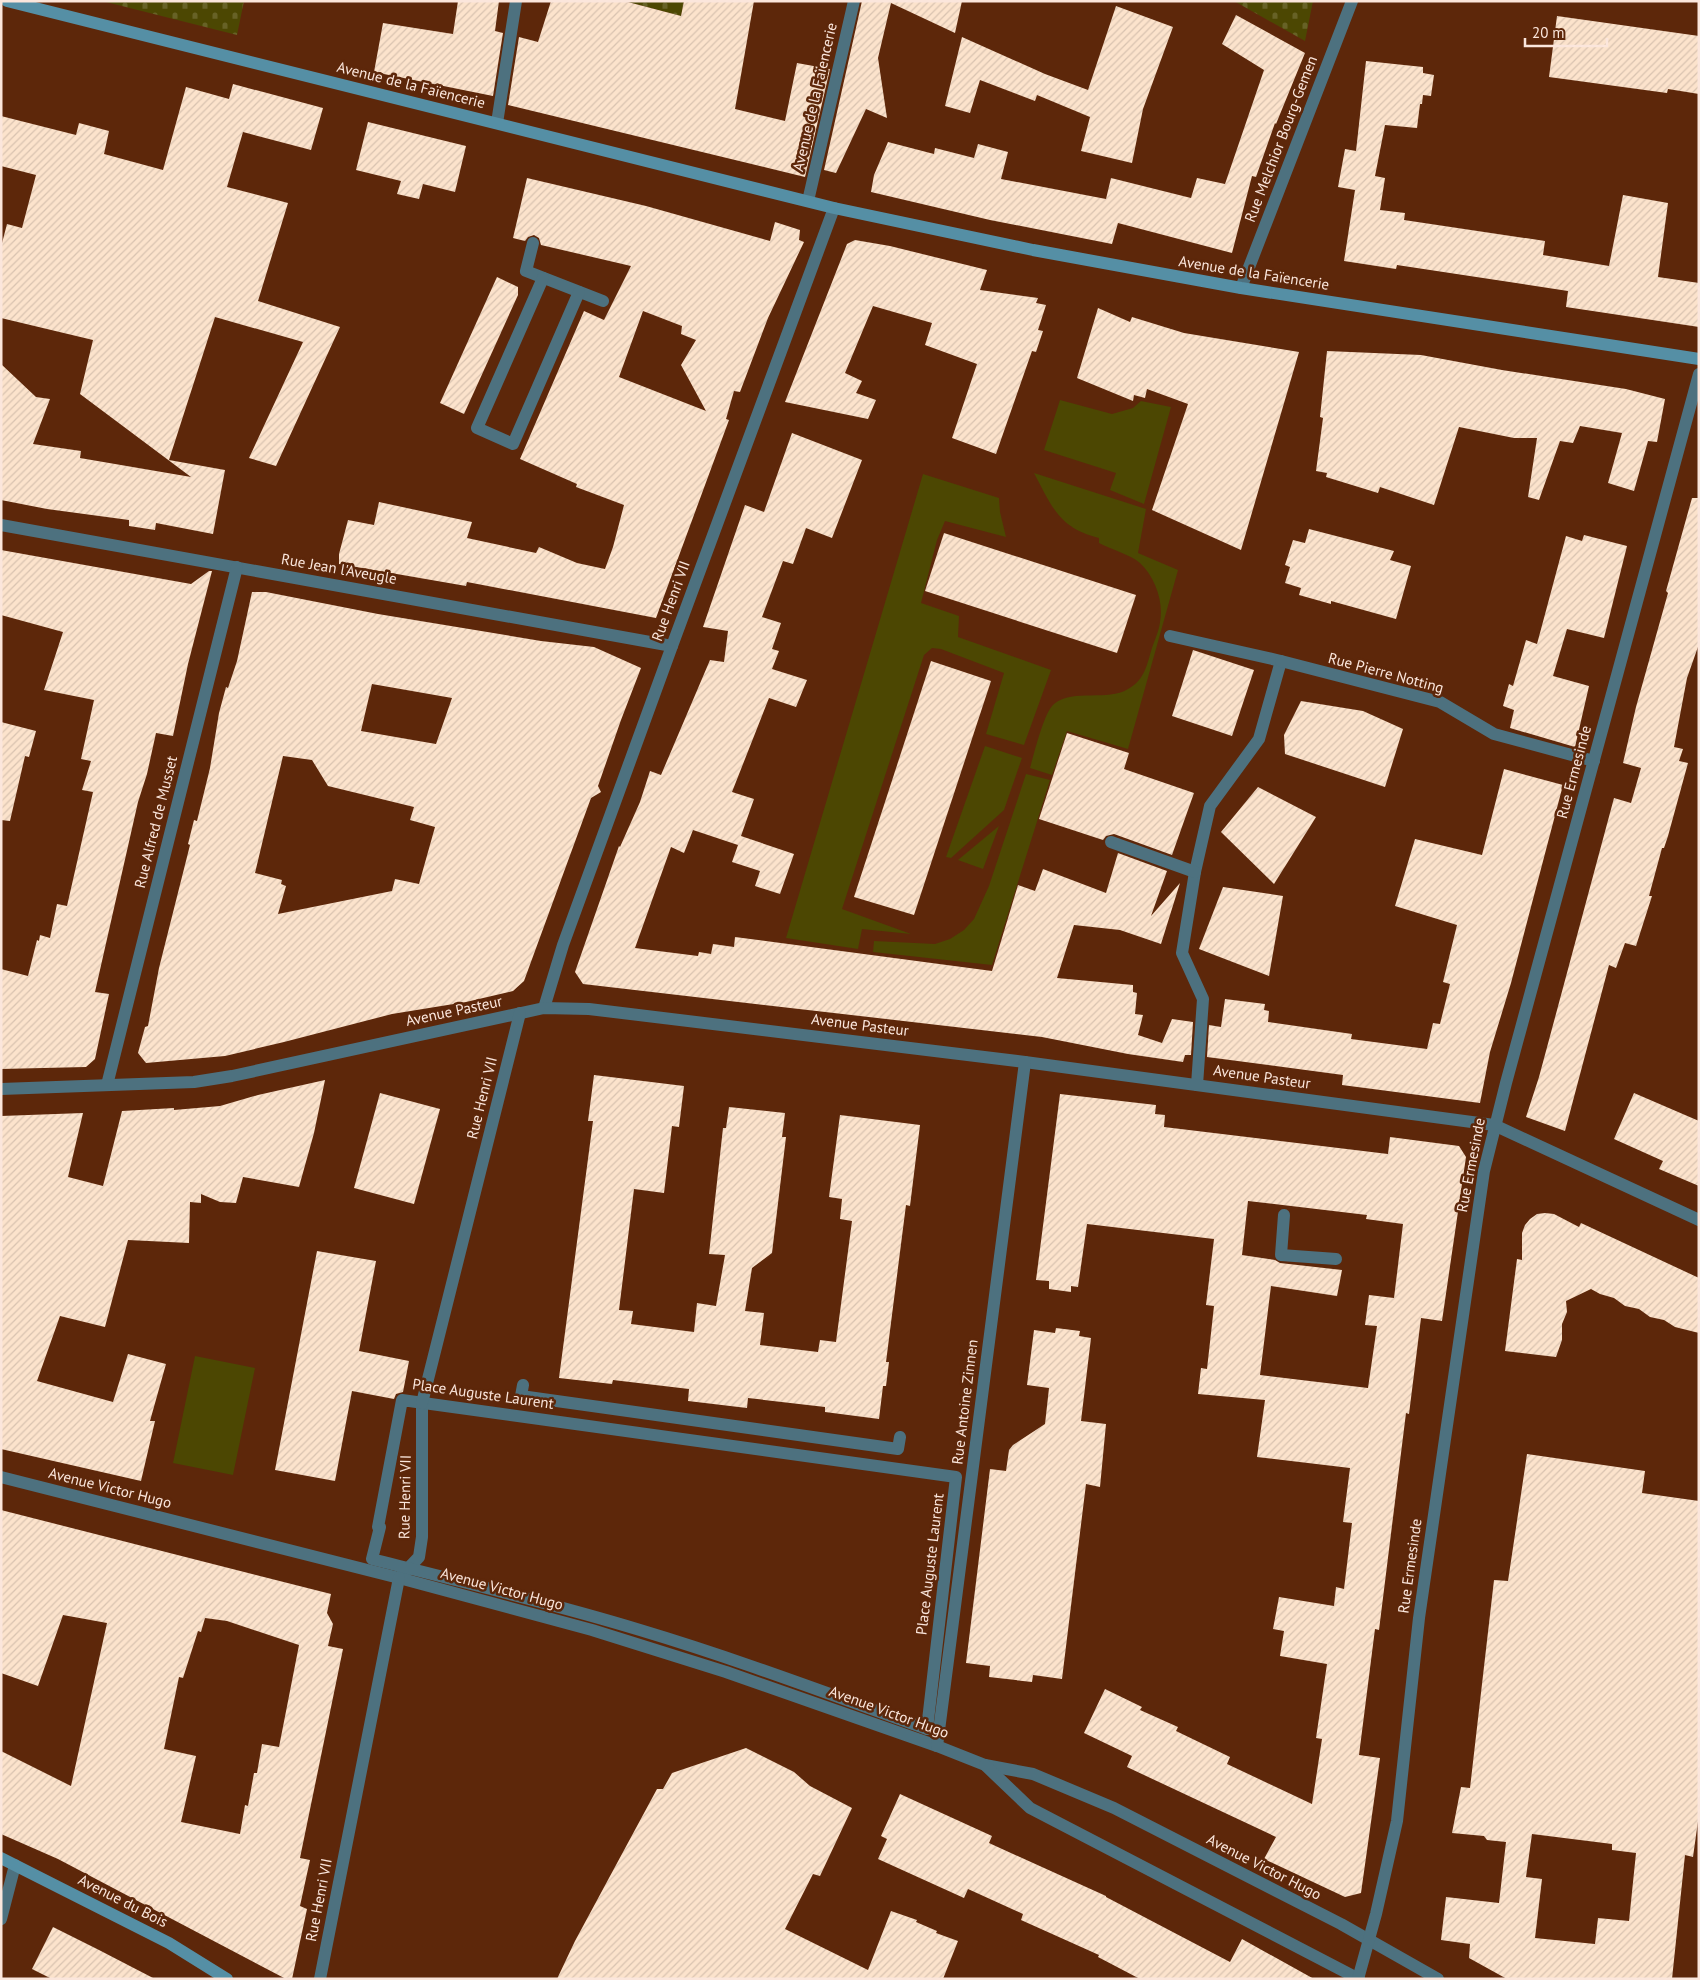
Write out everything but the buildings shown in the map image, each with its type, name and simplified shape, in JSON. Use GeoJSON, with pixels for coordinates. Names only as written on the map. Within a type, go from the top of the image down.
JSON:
{"type":"FeatureCollection","features":[{"type":"Feature","properties":{"kind":"main road","name":"Avenue de la Faïencerie"},"geometry":{"type":"LineString","coordinates":[[7,1],[834,208],[1062,256],[1241,288],[1699,359]]}},
{"type":"Feature","properties":{"kind":"main road","name":"Avenue du Bois"},"geometry":{"type":"LineString","coordinates":[[1,1858],[170,1943],[227,1979]]}},
{"type":"Feature","properties":{"kind":"street"},"geometry":{"type":"LineString","coordinates":[[497,124],[516,1]]}},
{"type":"Feature","properties":{"kind":"street","name":"Avenue de la Faïencerie"},"geometry":{"type":"LineString","coordinates":[[808,201],[854,1]]}},
{"type":"Feature","properties":{"kind":"street","name":"Rue Melchior Bourg-Gemen"},"geometry":{"type":"LineString","coordinates":[[1241,288],[1352,1]]}},
{"type":"Feature","properties":{"kind":"street","name":"Rue Henri VII"},"geometry":{"type":"LineString","coordinates":[[544,1008],[563,945],[834,208]]}},
{"type":"Feature","properties":{"kind":"street"},"geometry":{"type":"LineString","coordinates":[[533,243],[526,271],[602,300]]}},
{"type":"Feature","properties":{"kind":"street"},"geometry":{"type":"LineString","coordinates":[[543,278],[477,428],[513,444],[579,292]]}},
{"type":"Feature","properties":{"kind":"street","name":"Rue Ermesinde"},"geometry":{"type":"LineString","coordinates":[[1358,1979],[1398,1821],[1418,1618],[1484,1171],[1494,1125],[1699,374]]}},
{"type":"Feature","properties":{"kind":"street","name":"Rue Jean l'Aveugle"},"geometry":{"type":"LineString","coordinates":[[1,525],[672,646]]}},
{"type":"Feature","properties":{"kind":"street","name":"Rue Alfred de Musset"},"geometry":{"type":"LineString","coordinates":[[107,1085],[237,567]]}},
{"type":"Feature","properties":{"kind":"street","name":"Rue Pierre Notting"},"geometry":{"type":"LineString","coordinates":[[1170,636],[1281,661],[1440,702],[1494,734],[1594,761]]}},
{"type":"Feature","properties":{"kind":"street"},"geometry":{"type":"LineString","coordinates":[[1197,1085],[1203,999],[1182,953],[1196,872],[1210,806],[1259,739],[1281,661]]}},
{"type":"Feature","properties":{"kind":"street"},"geometry":{"type":"LineString","coordinates":[[1111,842],[1196,872]]}},
{"type":"Feature","properties":{"kind":"street","name":"Avenue Pasteur"},"geometry":{"type":"LineString","coordinates":[[1,1089],[194,1082],[232,1076],[544,1008],[589,1009],[1025,1062],[1494,1125],[1699,1220]]}},
{"type":"Feature","properties":{"kind":"street","name":"Rue Henri VII"},"geometry":{"type":"LineString","coordinates":[[320,1979],[399,1578],[418,1557],[422,1537],[422,1403],[520,1013]]}},
{"type":"Feature","properties":{"kind":"street","name":"Rue Antoine Zinnen"},"geometry":{"type":"LineString","coordinates":[[937,1746],[1025,1062]]}},
{"type":"Feature","properties":{"kind":"street"},"geometry":{"type":"LineString","coordinates":[[1284,1215],[1281,1255],[1336,1259]]}},
{"type":"Feature","properties":{"kind":"street"},"geometry":{"type":"LineString","coordinates":[[523,1385],[521,1396],[898,1449],[900,1437]]}},
{"type":"Feature","properties":{"kind":"street","name":"Place Auguste Laurent"},"geometry":{"type":"LineString","coordinates":[[402,1400],[422,1403],[956,1477],[927,1729],[750,1665],[641,1630],[574,1610],[372,1559],[380,1527],[378,1527],[402,1400]]}},
{"type":"Feature","properties":{"kind":"street","name":"Avenue Victor Hugo"},"geometry":{"type":"LineString","coordinates":[[1,1477],[399,1578],[687,1658],[937,1746],[985,1765],[1033,1774],[1114,1808],[1341,1924],[1438,1979]]}},
{"type":"Feature","properties":{"kind":"street","name":"Avenue Victor Hugo"},"geometry":{"type":"LineString","coordinates":[[985,1765],[1030,1808],[1358,1979]]}},
{"type":"Feature","properties":{"kind":"street"},"geometry":{"type":"LineString","coordinates":[[1,1919],[15,1865]]}},
{"type":"Feature","properties":{"kind":"green space"},"geometry":{"type":"Polygon","coordinates":[[[102,1],[244,1],[237,35],[102,1]]]}},
{"type":"Feature","properties":{"kind":"green space"},"geometry":{"type":"Polygon","coordinates":[[[624,1],[684,1],[681,16],[624,1]]]}},
{"type":"Feature","properties":{"kind":"green space"},"geometry":{"type":"Polygon","coordinates":[[[1234,1],[1313,1],[1305,41],[1234,1]]]}},
{"type":"Feature","properties":{"kind":"green space"},"geometry":{"type":"Polygon","coordinates":[[[1060,400],[1112,414],[1133,408],[1141,401],[1171,407],[1144,504],[1110,490],[1116,473],[1044,450],[1060,400]]]}},
{"type":"Feature","properties":{"kind":"green space"},"geometry":{"type":"Polygon","coordinates":[[[1034,473],[1146,509],[1138,553],[1178,570],[1128,749],[1067,731],[1052,775],[1030,768],[1050,708],[1062,699],[1110,695],[1120,693],[1134,685],[1142,676],[1147,666],[1159,629],[1161,606],[1154,583],[1140,563],[1099,543],[1099,538],[1085,534],[1066,522],[1052,506],[1034,473]]]}},
{"type":"Feature","properties":{"kind":"green space"},"geometry":{"type":"Polygon","coordinates":[[[923,474],[999,498],[1006,537],[945,521],[937,540],[921,603],[959,616],[958,637],[1051,670],[1024,745],[986,734],[1004,673],[941,649],[932,648],[924,655],[842,909],[911,934],[862,929],[858,949],[786,938],[923,474]]]}},
{"type":"Feature","properties":{"kind":"green space"},"geometry":{"type":"Polygon","coordinates":[[[985,746],[1022,758],[1004,810],[951,858],[946,857],[985,746]]]}},
{"type":"Feature","properties":{"kind":"green space"},"geometry":{"type":"Polygon","coordinates":[[[1026,774],[1050,780],[992,965],[873,952],[874,941],[935,944],[950,939],[964,930],[974,919],[989,886],[1026,774]]]}},
{"type":"Feature","properties":{"kind":"green space"},"geometry":{"type":"Polygon","coordinates":[[[999,826],[983,869],[958,860],[999,826]]]}},
{"type":"Feature","properties":{"kind":"green space"},"geometry":{"type":"Polygon","coordinates":[[[195,1356],[255,1368],[233,1475],[173,1463],[195,1356]]]}}]}
